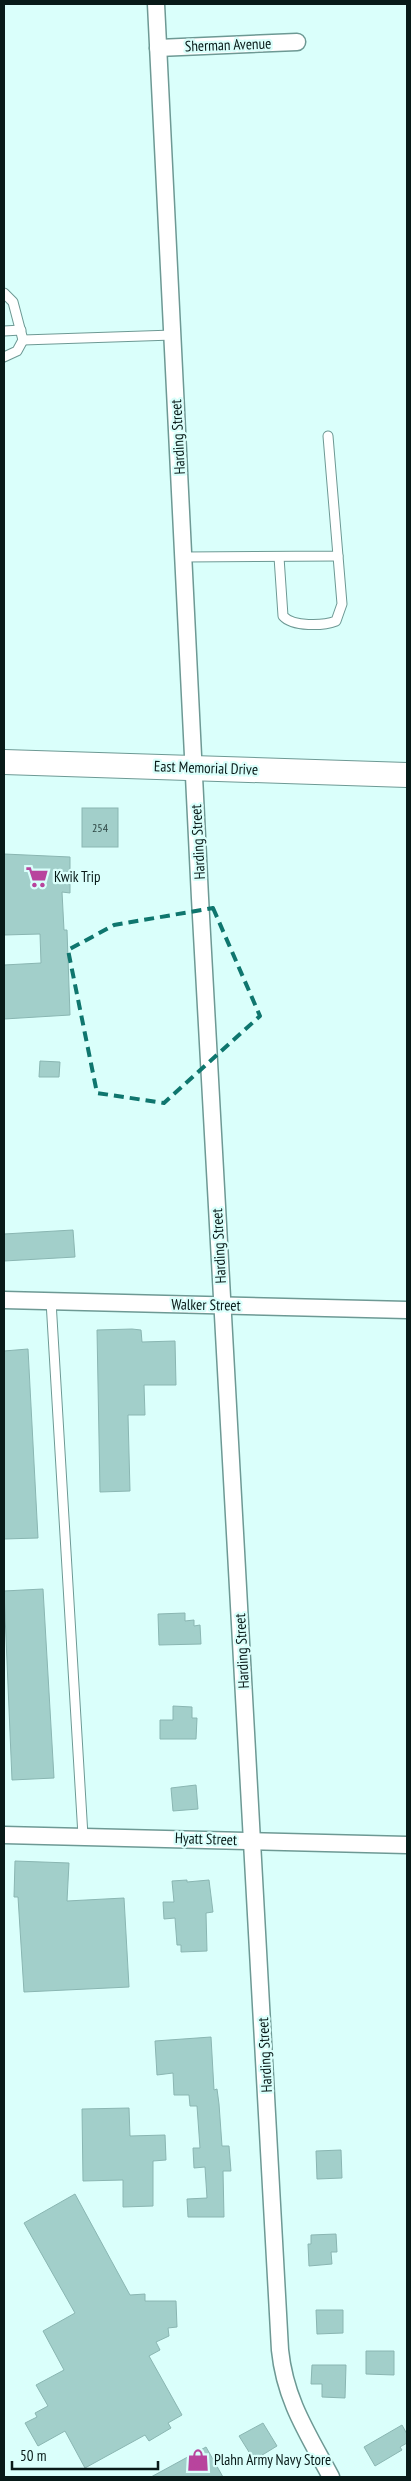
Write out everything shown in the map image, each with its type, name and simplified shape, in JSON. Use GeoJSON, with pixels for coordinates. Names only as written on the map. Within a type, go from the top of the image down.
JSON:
{"type":"FeatureCollection","features":[{"type":"Feature","properties":{"kind":"main road","name":"East Memorial Drive"},"geometry":{"type":"LineString","coordinates":[[4,762],[407,775]]}},
{"type":"Feature","properties":{"kind":"street","name":"Harding Street"},"geometry":{"type":"LineString","coordinates":[[156,4],[222,1305],[282,2369],[291,2402],[331,2477]]}},
{"type":"Feature","properties":{"kind":"street","name":"Sherman Avenue"},"geometry":{"type":"LineString","coordinates":[[158,48],[297,42]]}},
{"type":"Feature","properties":{"kind":"street","name":"Walker Street"},"geometry":{"type":"LineString","coordinates":[[4,1300],[407,1310]]}},
{"type":"Feature","properties":{"kind":"street","name":"Hyatt Street"},"geometry":{"type":"LineString","coordinates":[[4,1834],[407,1845]]}},
{"type":"Feature","properties":{"kind":"lane"},"geometry":{"type":"LineString","coordinates":[[4,294],[13,302],[23,340],[17,351],[4,357]]}},
{"type":"Feature","properties":{"kind":"lane"},"geometry":{"type":"LineString","coordinates":[[4,331],[21,330]]}},
{"type":"Feature","properties":{"kind":"lane"},"geometry":{"type":"LineString","coordinates":[[23,340],[173,335]]}},
{"type":"Feature","properties":{"kind":"lane"},"geometry":{"type":"LineString","coordinates":[[280,557],[283,616],[292,622],[328,624],[336,621],[342,604],[328,436]]}},
{"type":"Feature","properties":{"kind":"lane"},"geometry":{"type":"LineString","coordinates":[[184,557],[338,556]]}},
{"type":"Feature","properties":{"kind":"lane"},"geometry":{"type":"LineString","coordinates":[[51,1301],[83,1836]]}},
{"type":"Feature","properties":{"kind":"highlighted area"},"geometry":{"type":"Polygon","coordinates":[[[213,908],[260,1016],[164,1103],[97,1093],[68,950],[114,925],[213,908]]]}},
{"type":"Feature","properties":{"kind":"building","name":"Kwik Trip"},"geometry":{"type":"Polygon","coordinates":[[[82,808],[118,808],[118,847],[82,847],[82,808]]]}},
{"type":"Feature","properties":{"kind":"building"},"geometry":{"type":"Polygon","coordinates":[[[4,854],[70,857],[70,893],[62,892],[64,930],[67,930],[70,1015],[4,1019],[4,965],[41,963],[40,934],[4,935],[4,854]]]}},
{"type":"Feature","properties":{"kind":"building"},"geometry":{"type":"Polygon","coordinates":[[[40,1061],[60,1062],[59,1077],[39,1077],[40,1061]]]}},
{"type":"Feature","properties":{"kind":"building"},"geometry":{"type":"Polygon","coordinates":[[[73,1230],[75,1257],[4,1261],[4,1234],[73,1230]]]}},
{"type":"Feature","properties":{"kind":"building"},"geometry":{"type":"Polygon","coordinates":[[[97,1330],[141,1330],[142,1342],[175,1341],[176,1385],[144,1385],[145,1415],[128,1415],[130,1491],[100,1492],[97,1330]]]}},
{"type":"Feature","properties":{"kind":"building"},"geometry":{"type":"Polygon","coordinates":[[[28,1349],[38,1538],[4,1539],[4,1351],[28,1349]]]}},
{"type":"Feature","properties":{"kind":"building"},"geometry":{"type":"Polygon","coordinates":[[[43,1589],[54,1778],[12,1780],[4,1591],[43,1589]]]}},
{"type":"Feature","properties":{"kind":"building"},"geometry":{"type":"Polygon","coordinates":[[[185,1613],[185,1621],[194,1620],[194,1626],[200,1625],[201,1644],[159,1645],[158,1614],[185,1613]]]}},
{"type":"Feature","properties":{"kind":"building"},"geometry":{"type":"Polygon","coordinates":[[[173,1706],[192,1707],[192,1718],[197,1718],[196,1739],[160,1739],[160,1720],[173,1720],[173,1706]]]}},
{"type":"Feature","properties":{"kind":"building"},"geometry":{"type":"Polygon","coordinates":[[[196,1785],[198,1809],[173,1811],[171,1788],[196,1785]]]}},
{"type":"Feature","properties":{"kind":"building"},"geometry":{"type":"Polygon","coordinates":[[[15,1861],[69,1863],[67,1901],[124,1898],[129,1987],[24,1992],[18,1897],[14,1897],[15,1861]]]}},
{"type":"Feature","properties":{"kind":"building"},"geometry":{"type":"Polygon","coordinates":[[[187,1880],[187,1882],[209,1880],[213,1912],[206,1913],[207,1951],[181,1952],[181,1945],[177,1945],[175,1918],[164,1919],[163,1902],[174,1902],[172,1881],[187,1880]]]}},
{"type":"Feature","properties":{"kind":"building"},"geometry":{"type":"Polygon","coordinates":[[[211,2037],[214,2090],[217,2089],[222,2146],[229,2146],[231,2171],[223,2171],[224,2217],[188,2217],[187,2199],[207,2198],[205,2167],[194,2168],[193,2148],[200,2148],[197,2106],[190,2106],[189,2095],[174,2095],[173,2073],[157,2075],[155,2041],[211,2037]]]}},
{"type":"Feature","properties":{"kind":"building"},"geometry":{"type":"Polygon","coordinates":[[[129,2108],[130,2136],[165,2135],[166,2160],[153,2161],[153,2206],[123,2207],[123,2180],[83,2181],[82,2109],[129,2108]]]}},
{"type":"Feature","properties":{"kind":"building"},"geometry":{"type":"Polygon","coordinates":[[[341,2150],[342,2178],[317,2179],[316,2151],[341,2150]]]}},
{"type":"Feature","properties":{"kind":"building"},"geometry":{"type":"Polygon","coordinates":[[[75,2194],[130,2295],[145,2294],[145,2301],[176,2301],[177,2327],[168,2328],[169,2336],[156,2342],[160,2350],[149,2356],[182,2415],[168,2423],[171,2428],[149,2441],[145,2435],[85,2468],[65,2431],[38,2446],[25,2423],[37,2417],[35,2413],[48,2406],[36,2385],[64,2370],[43,2331],[75,2313],[24,2223],[75,2194]]]}},
{"type":"Feature","properties":{"kind":"building"},"geometry":{"type":"Polygon","coordinates":[[[336,2234],[337,2252],[331,2252],[332,2264],[309,2266],[308,2244],[311,2244],[311,2235],[336,2234]]]}},
{"type":"Feature","properties":{"kind":"building"},"geometry":{"type":"Polygon","coordinates":[[[316,2310],[343,2310],[343,2333],[317,2334],[316,2310]]]}},
{"type":"Feature","properties":{"kind":"building"},"geometry":{"type":"Polygon","coordinates":[[[366,2351],[394,2351],[394,2375],[366,2374],[366,2351]]]}},
{"type":"Feature","properties":{"kind":"building"},"geometry":{"type":"Polygon","coordinates":[[[312,2365],[346,2365],[345,2398],[322,2397],[322,2384],[311,2384],[312,2365]]]}},
{"type":"Feature","properties":{"kind":"building"},"geometry":{"type":"Polygon","coordinates":[[[263,2423],[277,2446],[254,2460],[239,2436],[263,2423]]]}},
{"type":"Feature","properties":{"kind":"building"},"geometry":{"type":"Polygon","coordinates":[[[402,2425],[407,2434],[407,2443],[400,2447],[402,2450],[375,2466],[364,2447],[402,2425]]]}},
{"type":"Feature","properties":{"kind":"building","name":"Plahn Army Navy Store"},"geometry":{"type":"Polygon","coordinates":[[[206,2447],[223,2477],[151,2477],[206,2447]]]}},
{"type":"Feature","properties":{"kind":"place","name":"Kwik Trip"},"geometry":{"type":"Point","coordinates":[37,877]}},
{"type":"Feature","properties":{"kind":"place","name":"Plahn Army Navy Store"},"geometry":{"type":"Point","coordinates":[198,2460]}}]}
